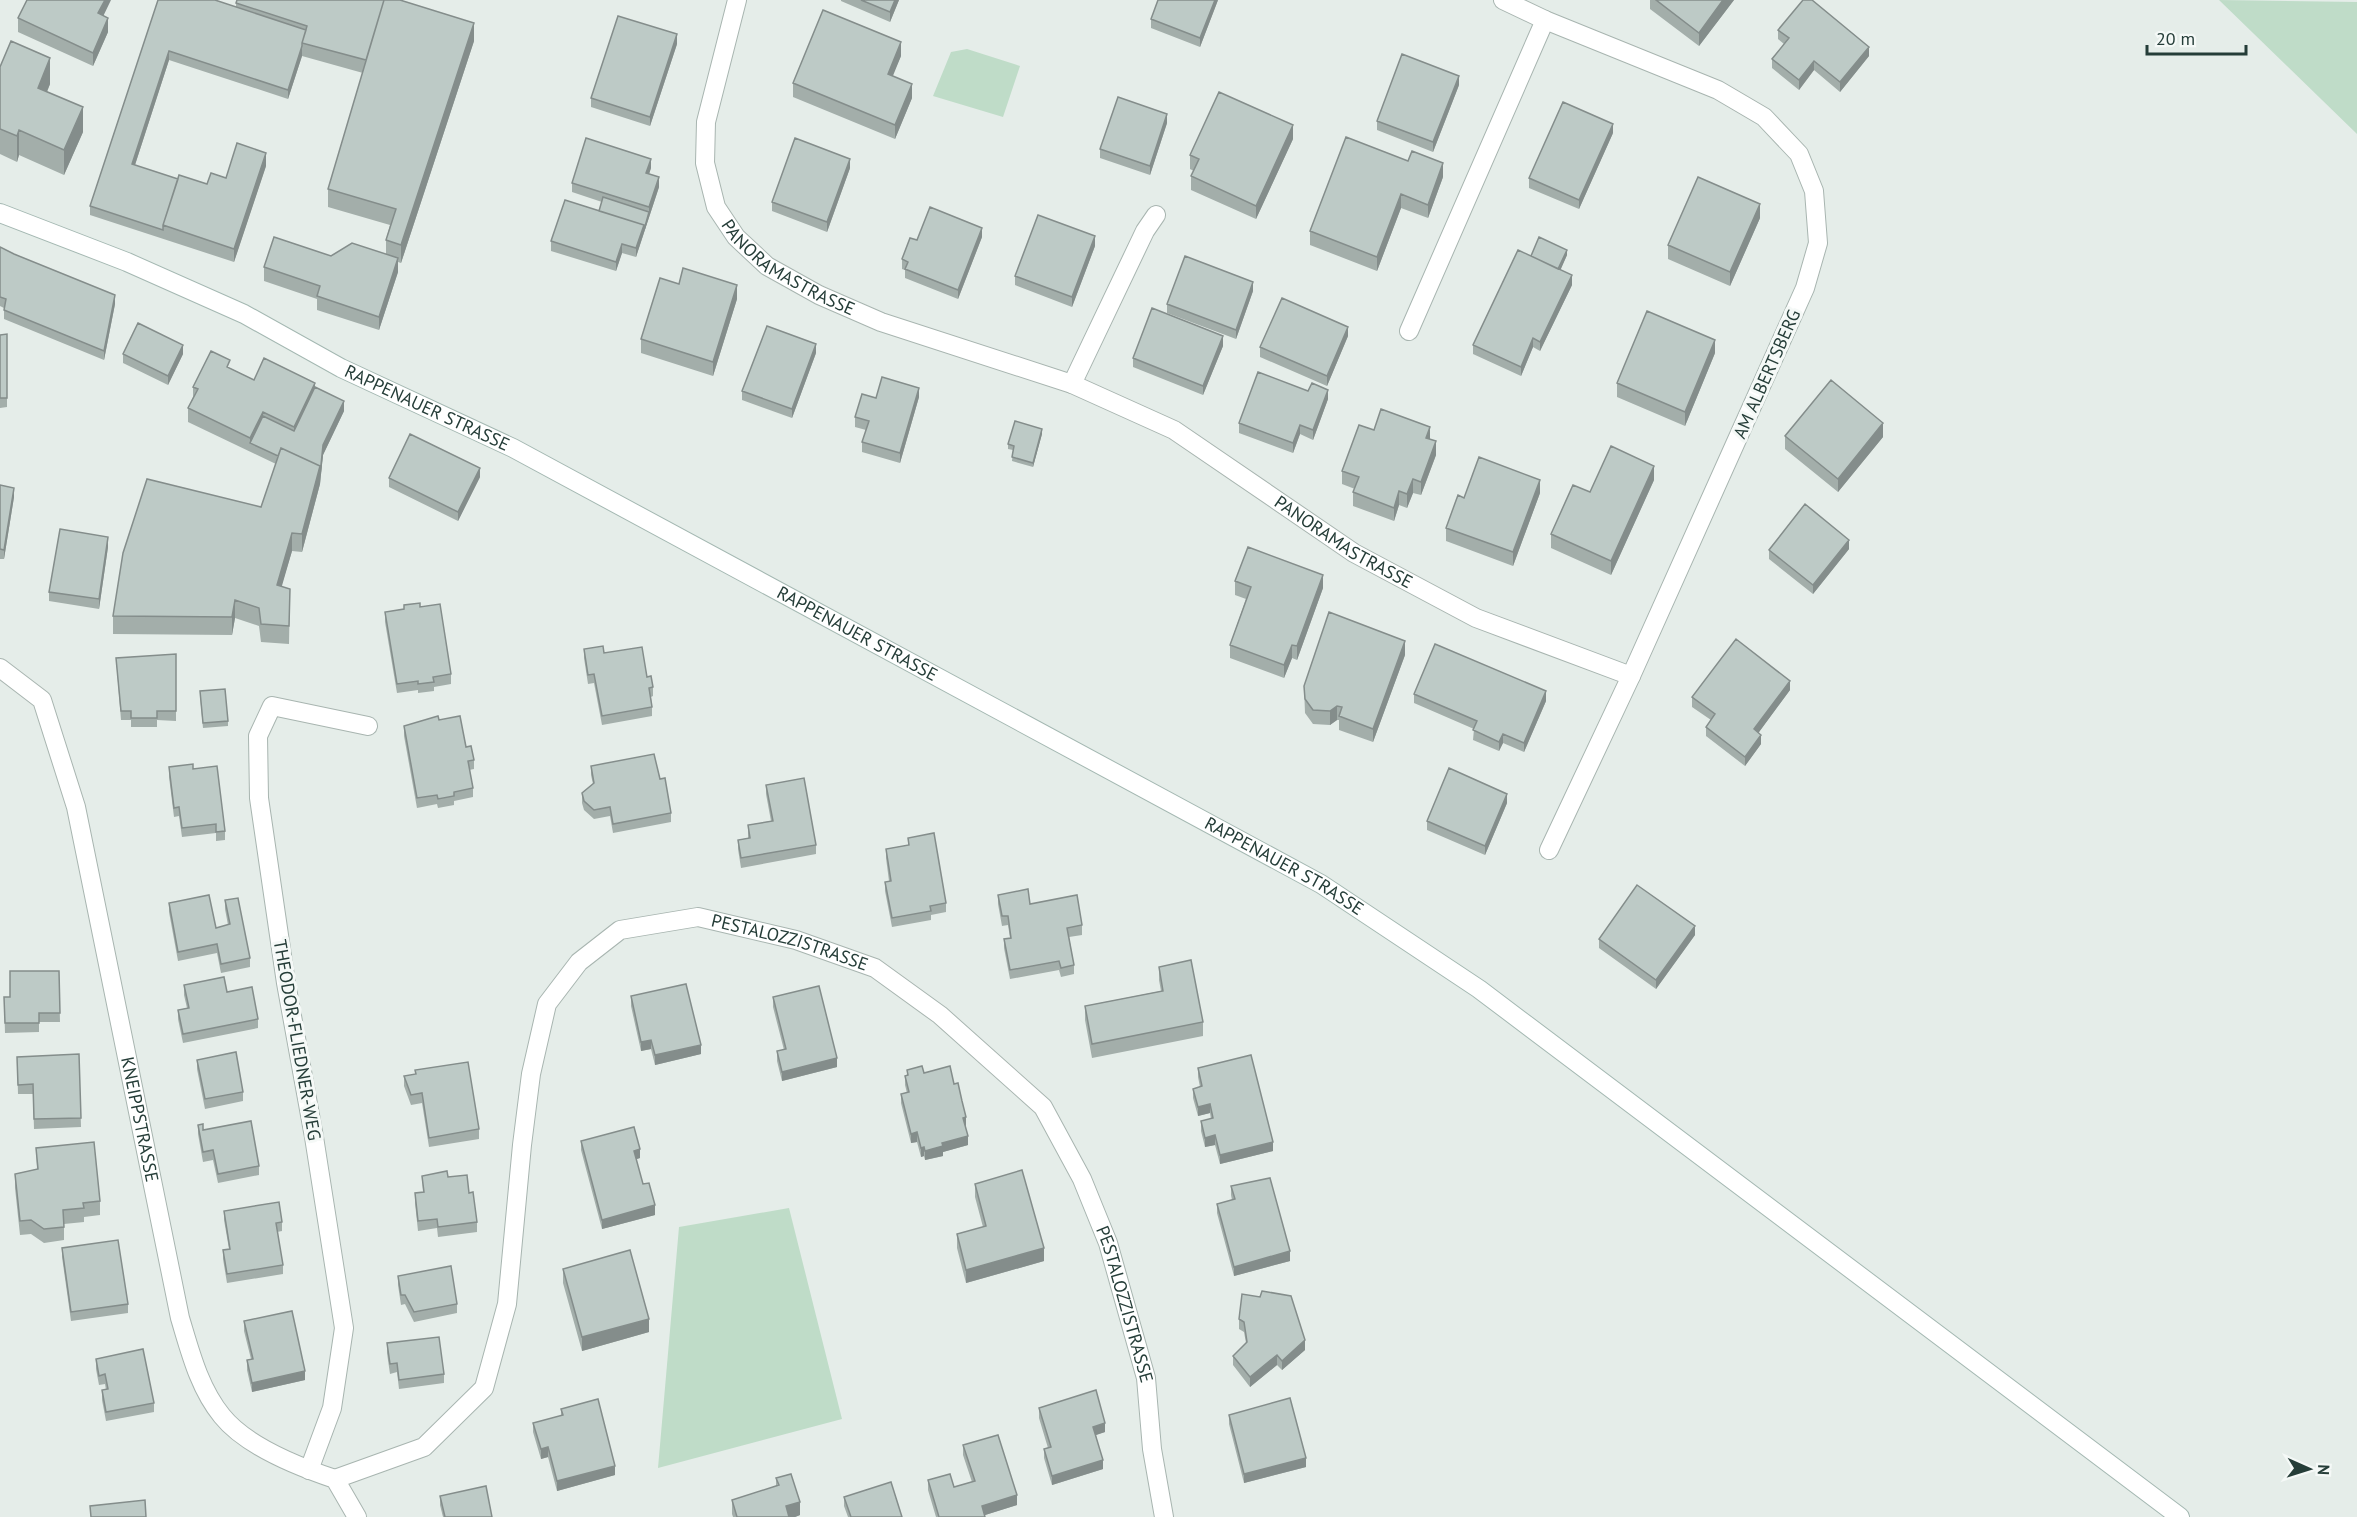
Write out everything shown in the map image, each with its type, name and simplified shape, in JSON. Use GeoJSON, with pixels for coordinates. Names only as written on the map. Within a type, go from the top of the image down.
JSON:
{"type":"FeatureCollection","features":[{"type":"Feature","properties":{"kind":"street","name":"PANORAMASTRASSE"},"geometry":{"type":"LineString","coordinates":[[737,0],[706,122],[705,163],[716,207],[736,237],[767,266],[819,295],[881,322],[1072,384],[1174,430],[1354,553],[1476,618],[1631,676]]}},
{"type":"Feature","properties":{"kind":"street","name":"AM ALBERTSBERG"},"geometry":{"type":"LineString","coordinates":[[1503,0],[1545,20],[1718,90],[1764,117],[1799,154],[1814,191],[1818,243],[1805,288],[1631,676],[1549,850]]}},
{"type":"Feature","properties":{"kind":"street"},"geometry":{"type":"LineString","coordinates":[[1408,331],[1545,20]]}},
{"type":"Feature","properties":{"kind":"street","name":"RAPPENAUER STRASSE"},"geometry":{"type":"LineString","coordinates":[[0,213],[127,262],[244,314],[341,368],[513,447],[1321,884],[1479,989],[2180,1517]]}},
{"type":"Feature","properties":{"kind":"street"},"geometry":{"type":"LineString","coordinates":[[1072,384],[1145,231],[1156,215]]}},
{"type":"Feature","properties":{"kind":"street","name":"KNEIPPSTRASSE"},"geometry":{"type":"LineString","coordinates":[[0,668],[42,700],[76,807],[180,1318],[198,1374],[222,1417],[259,1446],[309,1470],[335,1479]]}},
{"type":"Feature","properties":{"kind":"street","name":"THEODOR-FLIEDNER-WEG"},"geometry":{"type":"LineString","coordinates":[[309,1470],[332,1408],[344,1328],[314,1137],[286,983],[259,798],[258,736],[272,706],[368,726]]}},
{"type":"Feature","properties":{"kind":"street","name":"PESTALOZZISTRASSE"},"geometry":{"type":"LineString","coordinates":[[335,1479],[424,1446],[484,1388],[507,1304],[531,1074],[547,1004],[579,962],[620,930],[698,917],[796,940],[875,968],[940,1015],[1043,1107],[1082,1179],[1108,1243],[1146,1378],[1152,1449],[1164,1517]]}},
{"type":"Feature","properties":{"kind":"street"},"geometry":{"type":"LineString","coordinates":[[335,1479],[357,1517]]}},
{"type":"Feature","properties":{"kind":"green space"},"geometry":{"type":"Polygon","coordinates":[[[2219,0],[2357,2],[2357,134],[2219,0]]]}},
{"type":"Feature","properties":{"kind":"green space"},"geometry":{"type":"Polygon","coordinates":[[[967,49],[1020,66],[1003,117],[933,96],[951,52],[967,49]]]}},
{"type":"Feature","properties":{"kind":"green space"},"geometry":{"type":"Polygon","coordinates":[[[789,1208],[842,1419],[658,1468],[679,1227],[789,1208]]]}},
{"type":"Feature","properties":{"kind":"building"},"geometry":{"type":"Polygon","coordinates":[[[27,0],[105,0],[98,13],[108,18],[93,53],[18,18],[27,0]]]}},
{"type":"Feature","properties":{"kind":"building"},"geometry":{"type":"Polygon","coordinates":[[[158,0],[215,0],[306,30],[288,90],[169,51],[132,164],[178,179],[163,230],[90,206],[158,0]]]}},
{"type":"Feature","properties":{"kind":"building"},"geometry":{"type":"Polygon","coordinates":[[[237,0],[384,0],[366,60],[302,43],[307,26],[236,3],[237,0]]]}},
{"type":"Feature","properties":{"kind":"building"},"geometry":{"type":"Polygon","coordinates":[[[384,0],[400,0],[474,23],[401,245],[386,240],[396,209],[328,189],[384,0]]]}},
{"type":"Feature","properties":{"kind":"building"},"geometry":{"type":"Polygon","coordinates":[[[861,0],[895,0],[890,12],[861,0]]]}},
{"type":"Feature","properties":{"kind":"building"},"geometry":{"type":"Polygon","coordinates":[[[1158,0],[1215,0],[1200,38],[1151,19],[1158,0]]]}},
{"type":"Feature","properties":{"kind":"building"},"geometry":{"type":"Polygon","coordinates":[[[1656,0],[1723,0],[1699,33],[1656,0]]]}},
{"type":"Feature","properties":{"kind":"building"},"geometry":{"type":"Polygon","coordinates":[[[1803,0],[1812,0],[1869,47],[1840,82],[1814,61],[1799,80],[1772,59],[1789,38],[1778,30],[1803,0]]]}},
{"type":"Feature","properties":{"kind":"building"},"geometry":{"type":"Polygon","coordinates":[[[823,10],[901,42],[888,74],[912,84],[895,125],[793,83],[823,10]]]}},
{"type":"Feature","properties":{"kind":"building"},"geometry":{"type":"Polygon","coordinates":[[[618,16],[677,34],[650,117],[591,98],[618,16]]]}},
{"type":"Feature","properties":{"kind":"building"},"geometry":{"type":"Polygon","coordinates":[[[11,41],[50,58],[38,88],[83,107],[64,150],[19,130],[17,136],[0,129],[0,67],[11,41]]]}},
{"type":"Feature","properties":{"kind":"building"},"geometry":{"type":"Polygon","coordinates":[[[1402,54],[1459,76],[1433,142],[1377,121],[1402,54]]]}},
{"type":"Feature","properties":{"kind":"building"},"geometry":{"type":"Polygon","coordinates":[[[1219,92],[1293,125],[1256,206],[1191,176],[1199,159],[1190,155],[1219,92]]]}},
{"type":"Feature","properties":{"kind":"building"},"geometry":{"type":"Polygon","coordinates":[[[1118,97],[1167,114],[1150,166],[1100,149],[1118,97]]]}},
{"type":"Feature","properties":{"kind":"building"},"geometry":{"type":"Polygon","coordinates":[[[1563,102],[1613,124],[1579,200],[1529,178],[1563,102]]]}},
{"type":"Feature","properties":{"kind":"building"},"geometry":{"type":"Polygon","coordinates":[[[1346,137],[1408,161],[1412,151],[1443,163],[1428,205],[1401,194],[1377,257],[1310,231],[1346,137]]]}},
{"type":"Feature","properties":{"kind":"building"},"geometry":{"type":"Polygon","coordinates":[[[586,138],[651,159],[646,173],[659,177],[649,207],[572,183],[586,138]]]}},
{"type":"Feature","properties":{"kind":"building"},"geometry":{"type":"Polygon","coordinates":[[[795,138],[850,159],[827,222],[772,202],[795,138]]]}},
{"type":"Feature","properties":{"kind":"building"},"geometry":{"type":"Polygon","coordinates":[[[237,143],[266,153],[234,249],[163,225],[179,175],[207,184],[211,173],[226,178],[237,143]]]}},
{"type":"Feature","properties":{"kind":"building"},"geometry":{"type":"Polygon","coordinates":[[[1698,177],[1760,204],[1730,272],[1668,245],[1698,177]]]}},
{"type":"Feature","properties":{"kind":"building"},"geometry":{"type":"Polygon","coordinates":[[[603,197],[649,212],[644,230],[644,225],[599,211],[603,197]]]}},
{"type":"Feature","properties":{"kind":"building"},"geometry":{"type":"Polygon","coordinates":[[[565,200],[644,225],[636,248],[622,244],[616,262],[551,241],[565,200]]]}},
{"type":"Feature","properties":{"kind":"building"},"geometry":{"type":"Polygon","coordinates":[[[930,207],[982,228],[958,290],[905,269],[908,262],[902,259],[910,238],[917,240],[930,207]]]}},
{"type":"Feature","properties":{"kind":"building"},"geometry":{"type":"Polygon","coordinates":[[[1038,215],[1095,236],[1072,297],[1015,276],[1038,215]]]}},
{"type":"Feature","properties":{"kind":"building"},"geometry":{"type":"Polygon","coordinates":[[[274,237],[331,256],[352,243],[398,258],[379,317],[317,296],[320,286],[264,267],[274,237]]]}},
{"type":"Feature","properties":{"kind":"building"},"geometry":{"type":"Polygon","coordinates":[[[1539,237],[1567,250],[1558,269],[1531,256],[1539,237]]]}},
{"type":"Feature","properties":{"kind":"building"},"geometry":{"type":"Polygon","coordinates":[[[0,247],[115,295],[104,351],[4,310],[6,299],[0,297],[0,247]]]}},
{"type":"Feature","properties":{"kind":"building"},"geometry":{"type":"Polygon","coordinates":[[[1518,250],[1572,275],[1540,342],[1533,338],[1521,367],[1473,345],[1518,250]]]}},
{"type":"Feature","properties":{"kind":"building"},"geometry":{"type":"Polygon","coordinates":[[[1185,256],[1253,282],[1236,330],[1167,304],[1185,256]]]}},
{"type":"Feature","properties":{"kind":"building"},"geometry":{"type":"Polygon","coordinates":[[[683,268],[737,285],[713,362],[641,339],[660,278],[679,284],[683,268]]]}},
{"type":"Feature","properties":{"kind":"building"},"geometry":{"type":"Polygon","coordinates":[[[1282,298],[1348,327],[1327,376],[1260,347],[1282,298]]]}},
{"type":"Feature","properties":{"kind":"building"},"geometry":{"type":"Polygon","coordinates":[[[1152,308],[1223,336],[1203,386],[1133,358],[1152,308]]]}},
{"type":"Feature","properties":{"kind":"building"},"geometry":{"type":"Polygon","coordinates":[[[1647,311],[1715,340],[1685,412],[1617,383],[1647,311]]]}},
{"type":"Feature","properties":{"kind":"building"},"geometry":{"type":"Polygon","coordinates":[[[138,323],[183,345],[168,376],[123,354],[138,323]]]}},
{"type":"Feature","properties":{"kind":"building"},"geometry":{"type":"Polygon","coordinates":[[[767,326],[816,344],[792,409],[742,391],[767,326]]]}},
{"type":"Feature","properties":{"kind":"building"},"geometry":{"type":"Polygon","coordinates":[[[7,334],[7,398],[0,398],[0,335],[7,334]]]}},
{"type":"Feature","properties":{"kind":"building"},"geometry":{"type":"Polygon","coordinates":[[[211,351],[230,360],[227,367],[254,380],[264,358],[315,383],[294,427],[263,412],[250,438],[188,408],[198,389],[193,387],[211,351]]]}},
{"type":"Feature","properties":{"kind":"building"},"geometry":{"type":"Polygon","coordinates":[[[1258,372],[1308,391],[1312,383],[1328,390],[1313,430],[1300,425],[1293,443],[1239,423],[1258,372]]]}},
{"type":"Feature","properties":{"kind":"building"},"geometry":{"type":"Polygon","coordinates":[[[882,377],[919,388],[900,453],[862,442],[869,421],[855,417],[862,394],[876,398],[882,377]]]}},
{"type":"Feature","properties":{"kind":"building"},"geometry":{"type":"Polygon","coordinates":[[[1831,380],[1883,423],[1838,479],[1785,436],[1831,380]]]}},
{"type":"Feature","properties":{"kind":"building"},"geometry":{"type":"Polygon","coordinates":[[[315,387],[344,401],[323,445],[320,475],[320,466],[281,448],[278,456],[250,443],[263,416],[294,431],[315,387]]]}},
{"type":"Feature","properties":{"kind":"building"},"geometry":{"type":"Polygon","coordinates":[[[1381,409],[1430,427],[1426,438],[1436,441],[1421,482],[1413,479],[1407,494],[1399,491],[1394,508],[1353,492],[1359,477],[1342,471],[1359,425],[1374,430],[1381,409]]]}},
{"type":"Feature","properties":{"kind":"building"},"geometry":{"type":"Polygon","coordinates":[[[1015,421],[1042,429],[1033,463],[1012,457],[1014,446],[1008,444],[1015,421]]]}},
{"type":"Feature","properties":{"kind":"building"},"geometry":{"type":"Polygon","coordinates":[[[410,434],[480,468],[458,512],[389,478],[410,434]]]}},
{"type":"Feature","properties":{"kind":"building"},"geometry":{"type":"Polygon","coordinates":[[[1611,446],[1654,466],[1611,561],[1551,534],[1573,485],[1590,492],[1611,446]]]}},
{"type":"Feature","properties":{"kind":"building"},"geometry":{"type":"Polygon","coordinates":[[[281,448],[320,466],[302,534],[292,533],[277,585],[290,589],[289,626],[261,624],[259,608],[235,600],[232,617],[113,616],[123,553],[147,479],[261,507],[281,448]]]}},
{"type":"Feature","properties":{"kind":"building"},"geometry":{"type":"Polygon","coordinates":[[[1479,457],[1540,480],[1513,552],[1446,528],[1458,495],[1464,498],[1479,457]]]}},
{"type":"Feature","properties":{"kind":"building"},"geometry":{"type":"Polygon","coordinates":[[[0,485],[14,488],[4,550],[0,549],[0,485]]]}},
{"type":"Feature","properties":{"kind":"building"},"geometry":{"type":"Polygon","coordinates":[[[1805,504],[1849,540],[1813,585],[1769,550],[1805,504]]]}},
{"type":"Feature","properties":{"kind":"building"},"geometry":{"type":"Polygon","coordinates":[[[60,529],[108,537],[99,599],[49,592],[60,529]]]}},
{"type":"Feature","properties":{"kind":"building"},"geometry":{"type":"Polygon","coordinates":[[[1248,547],[1323,575],[1297,646],[1292,645],[1284,665],[1230,645],[1251,587],[1235,581],[1248,547]]]}},
{"type":"Feature","properties":{"kind":"building"},"geometry":{"type":"Polygon","coordinates":[[[420,603],[420,607],[440,604],[451,674],[433,677],[434,682],[418,684],[418,681],[397,684],[385,612],[404,609],[404,605],[420,603]]]}},
{"type":"Feature","properties":{"kind":"building"},"geometry":{"type":"Polygon","coordinates":[[[1329,612],[1405,641],[1373,729],[1339,716],[1342,707],[1337,706],[1330,711],[1313,710],[1305,699],[1304,686],[1329,612]]]}},
{"type":"Feature","properties":{"kind":"building"},"geometry":{"type":"Polygon","coordinates":[[[1736,639],[1790,681],[1754,729],[1761,735],[1745,757],[1706,727],[1715,714],[1692,697],[1736,639]]]}},
{"type":"Feature","properties":{"kind":"building"},"geometry":{"type":"Polygon","coordinates":[[[1435,644],[1546,691],[1524,743],[1503,734],[1499,742],[1473,730],[1477,721],[1414,694],[1435,644]]]}},
{"type":"Feature","properties":{"kind":"building"},"geometry":{"type":"Polygon","coordinates":[[[603,646],[604,653],[642,647],[647,677],[651,676],[653,687],[649,688],[652,707],[602,716],[594,674],[588,675],[584,649],[603,646]]]}},
{"type":"Feature","properties":{"kind":"building"},"geometry":{"type":"Polygon","coordinates":[[[176,654],[176,711],[157,711],[157,718],[131,718],[131,711],[121,711],[116,658],[176,654]]]}},
{"type":"Feature","properties":{"kind":"building"},"geometry":{"type":"Polygon","coordinates":[[[225,689],[228,721],[203,723],[200,691],[225,689]]]}},
{"type":"Feature","properties":{"kind":"building"},"geometry":{"type":"Polygon","coordinates":[[[438,716],[439,720],[460,716],[466,747],[471,746],[474,760],[468,761],[473,788],[454,792],[454,796],[438,799],[437,795],[417,798],[404,726],[438,716]]]}},
{"type":"Feature","properties":{"kind":"building"},"geometry":{"type":"Polygon","coordinates":[[[654,754],[660,779],[665,778],[671,813],[613,824],[610,807],[594,810],[584,801],[582,793],[594,783],[591,766],[654,754]]]}},
{"type":"Feature","properties":{"kind":"building"},"geometry":{"type":"Polygon","coordinates":[[[193,764],[193,769],[217,766],[225,831],[216,832],[216,824],[182,828],[179,807],[174,808],[169,767],[193,764]]]}},
{"type":"Feature","properties":{"kind":"building"},"geometry":{"type":"Polygon","coordinates":[[[1449,768],[1507,794],[1485,846],[1427,821],[1449,768]]]}},
{"type":"Feature","properties":{"kind":"building"},"geometry":{"type":"Polygon","coordinates":[[[804,778],[816,845],[741,858],[738,840],[750,838],[748,825],[773,821],[766,785],[804,778]]]}},
{"type":"Feature","properties":{"kind":"building"},"geometry":{"type":"Polygon","coordinates":[[[934,833],[946,903],[930,906],[931,911],[892,918],[885,882],[891,881],[886,849],[909,845],[908,838],[934,833]]]}},
{"type":"Feature","properties":{"kind":"building"},"geometry":{"type":"Polygon","coordinates":[[[1637,885],[1695,926],[1656,980],[1599,939],[1637,885]]]}},
{"type":"Feature","properties":{"kind":"building"},"geometry":{"type":"Polygon","coordinates":[[[1028,889],[1030,904],[1077,895],[1082,925],[1067,928],[1074,965],[1061,968],[1059,961],[1010,970],[1004,939],[1011,938],[1008,916],[1002,916],[998,895],[1028,889]]]}},
{"type":"Feature","properties":{"kind":"building"},"geometry":{"type":"Polygon","coordinates":[[[209,895],[216,928],[230,924],[225,900],[238,898],[250,958],[221,964],[217,944],[178,952],[169,903],[209,895]]]}},
{"type":"Feature","properties":{"kind":"building"},"geometry":{"type":"Polygon","coordinates":[[[1191,960],[1203,1022],[1092,1044],[1085,1006],[1163,991],[1159,967],[1191,960]]]}},
{"type":"Feature","properties":{"kind":"building"},"geometry":{"type":"Polygon","coordinates":[[[10,971],[59,971],[60,1013],[39,1013],[39,1023],[5,1023],[4,997],[10,997],[10,971]]]}},
{"type":"Feature","properties":{"kind":"building"},"geometry":{"type":"Polygon","coordinates":[[[224,977],[227,992],[252,987],[258,1019],[183,1034],[178,1010],[189,1008],[184,985],[224,977]]]}},
{"type":"Feature","properties":{"kind":"building"},"geometry":{"type":"Polygon","coordinates":[[[686,984],[701,1045],[655,1055],[651,1040],[641,1042],[631,996],[686,984]]]}},
{"type":"Feature","properties":{"kind":"building"},"geometry":{"type":"Polygon","coordinates":[[[819,986],[837,1058],[782,1072],[777,1051],[786,1049],[773,997],[819,986]]]}},
{"type":"Feature","properties":{"kind":"building"},"geometry":{"type":"Polygon","coordinates":[[[236,1052],[243,1092],[205,1099],[197,1060],[236,1052]]]}},
{"type":"Feature","properties":{"kind":"building"},"geometry":{"type":"Polygon","coordinates":[[[79,1054],[81,1118],[34,1119],[33,1084],[18,1085],[17,1057],[79,1054]]]}},
{"type":"Feature","properties":{"kind":"building"},"geometry":{"type":"Polygon","coordinates":[[[1251,1055],[1273,1142],[1220,1155],[1215,1135],[1205,1138],[1201,1121],[1213,1118],[1210,1104],[1198,1107],[1193,1089],[1202,1086],[1198,1068],[1251,1055]]]}},
{"type":"Feature","properties":{"kind":"building"},"geometry":{"type":"Polygon","coordinates":[[[468,1062],[479,1129],[429,1138],[422,1093],[411,1095],[404,1076],[416,1074],[415,1070],[468,1062]]]}},
{"type":"Feature","properties":{"kind":"building"},"geometry":{"type":"Polygon","coordinates":[[[922,1066],[924,1073],[950,1066],[954,1084],[958,1083],[968,1136],[942,1143],[943,1146],[925,1151],[924,1147],[921,1148],[917,1132],[911,1134],[901,1094],[909,1092],[905,1076],[908,1075],[907,1070],[922,1066]]]}},
{"type":"Feature","properties":{"kind":"building"},"geometry":{"type":"Polygon","coordinates":[[[251,1121],[259,1166],[218,1174],[213,1150],[203,1152],[198,1125],[203,1124],[203,1130],[251,1121]]]}},
{"type":"Feature","properties":{"kind":"building"},"geometry":{"type":"Polygon","coordinates":[[[634,1127],[640,1149],[634,1151],[643,1184],[649,1183],[655,1205],[602,1220],[581,1141],[634,1127]]]}},
{"type":"Feature","properties":{"kind":"building"},"geometry":{"type":"Polygon","coordinates":[[[94,1142],[100,1201],[83,1203],[84,1208],[63,1210],[64,1227],[44,1229],[31,1220],[20,1221],[15,1174],[38,1169],[36,1148],[94,1142]]]}},
{"type":"Feature","properties":{"kind":"building"},"geometry":{"type":"Polygon","coordinates":[[[1022,1170],[1044,1248],[966,1270],[957,1234],[986,1226],[975,1184],[1022,1170]]]}},
{"type":"Feature","properties":{"kind":"building"},"geometry":{"type":"Polygon","coordinates":[[[447,1171],[448,1177],[467,1175],[469,1193],[473,1192],[477,1222],[438,1227],[437,1219],[418,1221],[415,1193],[424,1192],[422,1176],[447,1171]]]}},
{"type":"Feature","properties":{"kind":"building"},"geometry":{"type":"Polygon","coordinates":[[[1270,1178],[1290,1251],[1234,1267],[1217,1204],[1235,1199],[1231,1186],[1270,1178]]]}},
{"type":"Feature","properties":{"kind":"building"},"geometry":{"type":"Polygon","coordinates":[[[279,1202],[282,1222],[276,1223],[283,1265],[227,1274],[223,1250],[230,1249],[224,1211],[279,1202]]]}},
{"type":"Feature","properties":{"kind":"building"},"geometry":{"type":"Polygon","coordinates":[[[118,1240],[128,1304],[71,1312],[62,1248],[118,1240]]]}},
{"type":"Feature","properties":{"kind":"building"},"geometry":{"type":"Polygon","coordinates":[[[630,1250],[649,1319],[582,1337],[563,1269],[630,1250]]]}},
{"type":"Feature","properties":{"kind":"building"},"geometry":{"type":"Polygon","coordinates":[[[451,1266],[457,1304],[414,1312],[405,1295],[401,1295],[398,1276],[451,1266]]]}},
{"type":"Feature","properties":{"kind":"building"},"geometry":{"type":"Polygon","coordinates":[[[1262,1291],[1291,1296],[1305,1340],[1282,1361],[1277,1355],[1250,1377],[1233,1356],[1247,1342],[1244,1322],[1239,1319],[1242,1294],[1260,1297],[1262,1291]]]}},
{"type":"Feature","properties":{"kind":"building"},"geometry":{"type":"Polygon","coordinates":[[[292,1311],[305,1371],[252,1383],[247,1360],[253,1359],[244,1321],[292,1311]]]}},
{"type":"Feature","properties":{"kind":"building"},"geometry":{"type":"Polygon","coordinates":[[[439,1337],[444,1374],[399,1380],[397,1363],[390,1364],[387,1343],[439,1337]]]}},
{"type":"Feature","properties":{"kind":"building"},"geometry":{"type":"Polygon","coordinates":[[[143,1349],[154,1403],[106,1412],[102,1390],[108,1389],[105,1374],[99,1376],[96,1359],[143,1349]]]}},
{"type":"Feature","properties":{"kind":"building"},"geometry":{"type":"Polygon","coordinates":[[[1096,1390],[1105,1423],[1093,1427],[1103,1460],[1052,1476],[1044,1449],[1051,1447],[1039,1408],[1096,1390]]]}},
{"type":"Feature","properties":{"kind":"building"},"geometry":{"type":"Polygon","coordinates":[[[1290,1398],[1306,1458],[1244,1474],[1229,1415],[1290,1398]]]}},
{"type":"Feature","properties":{"kind":"building"},"geometry":{"type":"Polygon","coordinates":[[[598,1399],[615,1466],[557,1481],[548,1447],[541,1449],[533,1423],[563,1415],[561,1409],[598,1399]]]}},
{"type":"Feature","properties":{"kind":"building"},"geometry":{"type":"Polygon","coordinates":[[[998,1435],[1017,1495],[982,1506],[985,1517],[939,1517],[928,1480],[950,1474],[954,1487],[975,1481],[963,1445],[998,1435]]]}},
{"type":"Feature","properties":{"kind":"building"},"geometry":{"type":"Polygon","coordinates":[[[791,1474],[800,1502],[786,1506],[789,1517],[737,1517],[732,1500],[779,1485],[776,1478],[791,1474]]]}},
{"type":"Feature","properties":{"kind":"building"},"geometry":{"type":"Polygon","coordinates":[[[891,1482],[902,1517],[851,1517],[844,1497],[891,1482]]]}},
{"type":"Feature","properties":{"kind":"building"},"geometry":{"type":"Polygon","coordinates":[[[486,1486],[492,1517],[445,1517],[440,1496],[486,1486]]]}},
{"type":"Feature","properties":{"kind":"building"},"geometry":{"type":"Polygon","coordinates":[[[145,1500],[146,1517],[91,1517],[90,1506],[145,1500]]]}}]}
